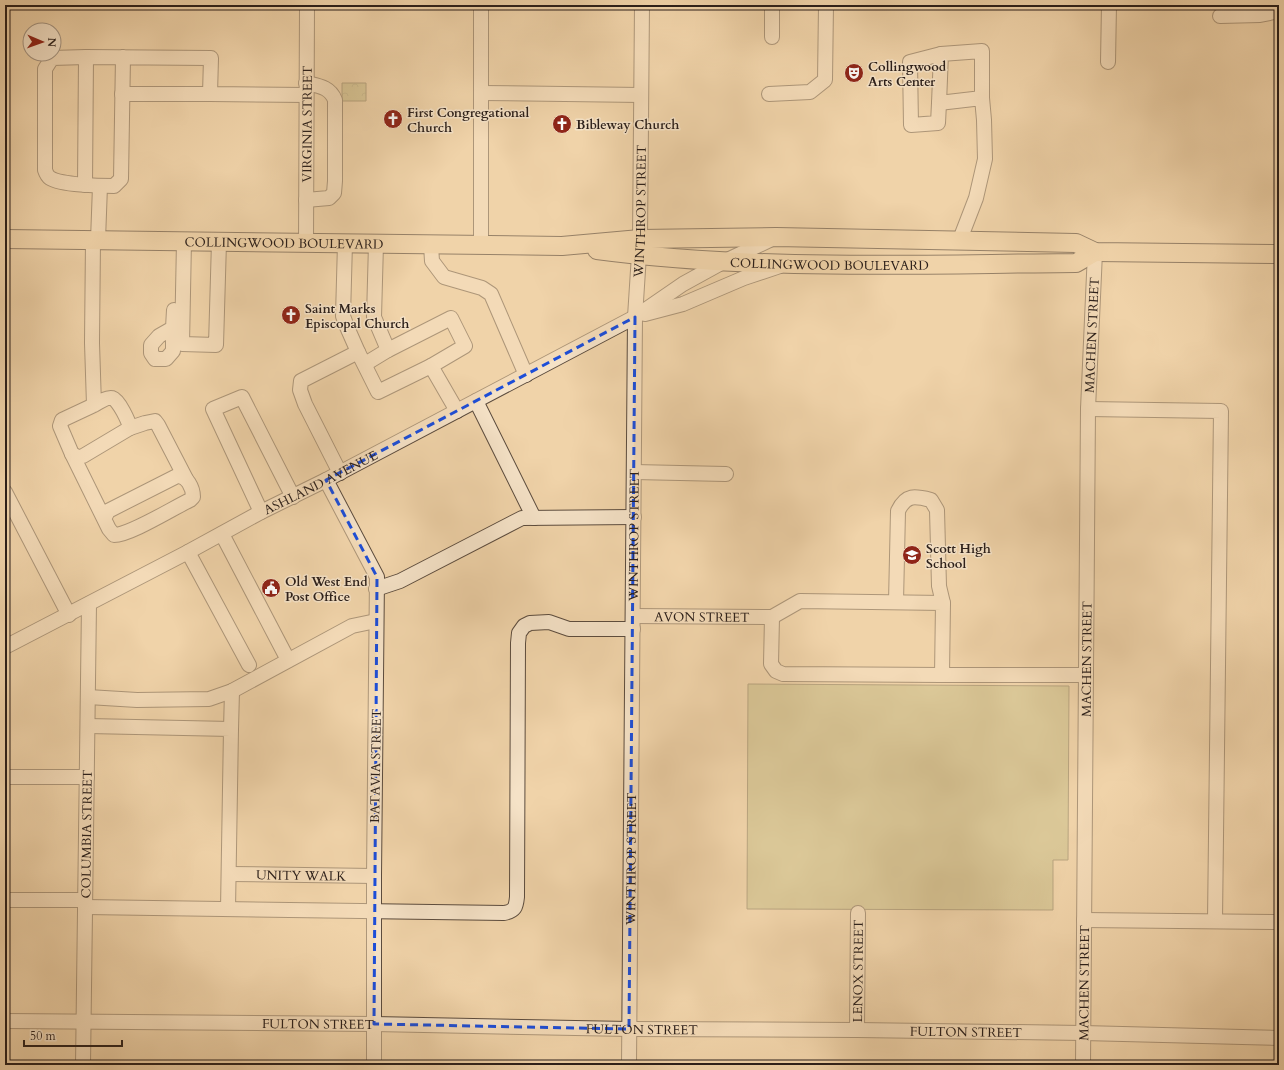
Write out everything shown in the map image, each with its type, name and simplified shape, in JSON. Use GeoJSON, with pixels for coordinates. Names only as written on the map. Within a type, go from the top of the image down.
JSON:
{"type":"FeatureCollection","features":[{"type":"Feature","properties":{"kind":"main road","name":"COLLINGWOOD BOULEVARD"},"geometry":{"type":"LineString","coordinates":[[5,239],[639,247],[776,238],[1076,243],[1095,252],[1279,254]]}},
{"type":"Feature","properties":{"kind":"main road"},"geometry":{"type":"LineString","coordinates":[[950,263],[959,242]]}},
{"type":"Feature","properties":{"kind":"main road","name":"COLLINGWOOD BOULEVARD"},"geometry":{"type":"LineString","coordinates":[[639,247],[723,262],[785,264],[1076,262],[1095,252]]}},
{"type":"Feature","properties":{"kind":"street","name":"VIRGINIA STREET"},"geometry":{"type":"LineString","coordinates":[[306,243],[307,5]]}},
{"type":"Feature","properties":{"kind":"street"},"geometry":{"type":"LineString","coordinates":[[480,246],[481,5]]}},
{"type":"Feature","properties":{"kind":"street","name":"WINTHROP STREET"},"geometry":{"type":"LineString","coordinates":[[629,1065],[635,317],[639,247],[642,5]]}},
{"type":"Feature","properties":{"kind":"street"},"geometry":{"type":"LineString","coordinates":[[772,5],[772,37]]}},
{"type":"Feature","properties":{"kind":"street"},"geometry":{"type":"LineString","coordinates":[[769,94],[810,92],[825,80],[826,5]]}},
{"type":"Feature","properties":{"kind":"street"},"geometry":{"type":"LineString","coordinates":[[1108,62],[1109,5]]}},
{"type":"Feature","properties":{"kind":"street"},"geometry":{"type":"LineString","coordinates":[[1220,16],[1260,15],[1279,11]]}},
{"type":"Feature","properties":{"kind":"street"},"geometry":{"type":"LineString","coordinates":[[941,54],[938,123],[911,124],[910,62],[941,54],[982,51],[982,98],[985,159],[976,198],[959,242]]}},
{"type":"Feature","properties":{"kind":"street"},"geometry":{"type":"LineString","coordinates":[[85,185],[86,57]]}},
{"type":"Feature","properties":{"kind":"street"},"geometry":{"type":"LineString","coordinates":[[123,57],[121,179],[114,186],[100,186],[52,179],[47,176],[45,170],[45,69],[52,58],[123,57],[211,58],[210,94]]}},
{"type":"Feature","properties":{"kind":"street"},"geometry":{"type":"LineString","coordinates":[[122,94],[210,94],[322,87],[330,91],[335,100],[334,193],[329,198],[306,200]]}},
{"type":"Feature","properties":{"kind":"street"},"geometry":{"type":"LineString","coordinates":[[481,93],[641,95]]}},
{"type":"Feature","properties":{"kind":"street"},"geometry":{"type":"LineString","coordinates":[[939,103],[982,98]]}},
{"type":"Feature","properties":{"kind":"street"},"geometry":{"type":"LineString","coordinates":[[94,405],[92,342],[95,240],[100,186]]}},
{"type":"Feature","properties":{"kind":"street","name":"ASHLAND AVENUE"},"geometry":{"type":"LineString","coordinates":[[5,647],[526,375],[635,317],[682,284],[723,262],[776,238]]}},
{"type":"Feature","properties":{"kind":"street"},"geometry":{"type":"LineString","coordinates":[[180,241],[182,344],[216,345],[219,242]]}},
{"type":"Feature","properties":{"kind":"street"},"geometry":{"type":"LineString","coordinates":[[173,328],[180,241]]}},
{"type":"Feature","properties":{"kind":"street"},"geometry":{"type":"LineString","coordinates":[[340,473],[304,404],[300,390],[301,381],[361,358],[388,350],[451,318],[465,346],[431,366],[378,392],[361,358],[346,327],[343,316],[345,243]]}},
{"type":"Feature","properties":{"kind":"street"},"geometry":{"type":"LineString","coordinates":[[376,244],[374,317],[388,350]]}},
{"type":"Feature","properties":{"kind":"street"},"geometry":{"type":"LineString","coordinates":[[431,245],[432,262],[444,277],[482,288],[491,294],[526,375]]}},
{"type":"Feature","properties":{"kind":"street","name":"MACHEN STREET"},"geometry":{"type":"LineString","coordinates":[[1083,1065],[1088,409],[1095,252]]}},
{"type":"Feature","properties":{"kind":"street","name":"ASHLAND AVENUE"},"geometry":{"type":"LineString","coordinates":[[635,317],[683,304],[744,278],[785,264]]}},
{"type":"Feature","properties":{"kind":"street"},"geometry":{"type":"LineString","coordinates":[[431,366],[457,411]]}},
{"type":"Feature","properties":{"kind":"street"},"geometry":{"type":"LineString","coordinates":[[261,512],[213,409],[242,396],[293,497]]}},
{"type":"Feature","properties":{"kind":"street"},"geometry":{"type":"LineString","coordinates":[[72,454],[78,457],[83,456],[130,428],[155,421],[193,492],[193,497],[190,500],[120,535],[114,535],[109,529],[72,454],[60,426],[62,420],[108,398],[112,398],[117,400],[130,428]]}},
{"type":"Feature","properties":{"kind":"street"},"geometry":{"type":"LineString","coordinates":[[476,401],[534,518]]}},
{"type":"Feature","properties":{"kind":"street"},"geometry":{"type":"LineString","coordinates":[[1088,409],[1221,411],[1215,921]]}},
{"type":"Feature","properties":{"kind":"street"},"geometry":{"type":"LineString","coordinates":[[634,472],[726,474]]}},
{"type":"Feature","properties":{"kind":"street"},"geometry":{"type":"LineString","coordinates":[[104,518],[108,511],[177,476],[182,476],[186,479]]}},
{"type":"Feature","properties":{"kind":"street","name":"BATAVIA STREET"},"geometry":{"type":"LineString","coordinates":[[326,480],[377,577],[374,1065]]}},
{"type":"Feature","properties":{"kind":"street"},"geometry":{"type":"LineString","coordinates":[[5,492],[68,615]]}},
{"type":"Feature","properties":{"kind":"street"},"geometry":{"type":"LineString","coordinates":[[896,602],[898,511],[902,503],[907,498],[931,500],[937,510],[939,586],[943,603],[942,675]]}},
{"type":"Feature","properties":{"kind":"street"},"geometry":{"type":"LineString","coordinates":[[376,589],[400,581],[522,518],[634,517]]}},
{"type":"Feature","properties":{"kind":"street"},"geometry":{"type":"LineString","coordinates":[[222,534],[288,660]]}},
{"type":"Feature","properties":{"kind":"street"},"geometry":{"type":"LineString","coordinates":[[188,552],[249,665]]}},
{"type":"Feature","properties":{"kind":"street"},"geometry":{"type":"LineString","coordinates":[[943,603],[800,601],[772,617],[771,664],[776,671],[783,674],[1086,675]]}},
{"type":"Feature","properties":{"kind":"street","name":"COLUMBIA STREET"},"geometry":{"type":"LineString","coordinates":[[83,1065],[89,604]]}},
{"type":"Feature","properties":{"kind":"street","name":"AVON STREET"},"geometry":{"type":"LineString","coordinates":[[374,911],[504,913],[512,911],[516,906],[518,643],[519,633],[524,626],[530,623],[549,622],[569,629],[633,622],[772,617]]}},
{"type":"Feature","properties":{"kind":"street"},"geometry":{"type":"LineString","coordinates":[[88,697],[137,700],[209,699],[232,691],[352,626],[376,621]]}},
{"type":"Feature","properties":{"kind":"street"},"geometry":{"type":"LineString","coordinates":[[228,909],[232,691]]}},
{"type":"Feature","properties":{"kind":"street"},"geometry":{"type":"LineString","coordinates":[[88,726],[231,729]]}},
{"type":"Feature","properties":{"kind":"street"},"geometry":{"type":"LineString","coordinates":[[5,777],[87,777]]}},
{"type":"Feature","properties":{"kind":"street","name":"UNITY WALK"},"geometry":{"type":"LineString","coordinates":[[229,874],[374,876]]}},
{"type":"Feature","properties":{"kind":"street"},"geometry":{"type":"LineString","coordinates":[[5,900],[228,909],[374,911]]}},
{"type":"Feature","properties":{"kind":"street","name":"LENOX STREET"},"geometry":{"type":"LineString","coordinates":[[858,913],[858,1030]]}},
{"type":"Feature","properties":{"kind":"street"},"geometry":{"type":"LineString","coordinates":[[1084,920],[1279,922]]}},
{"type":"Feature","properties":{"kind":"street","name":"FULTON STREET"},"geometry":{"type":"LineString","coordinates":[[5,1021],[1083,1033],[1279,1038]]}},
{"type":"Feature","properties":{"kind":"highlighted area"},"geometry":{"type":"Polygon","coordinates":[[[635,317],[629,1029],[374,1024],[377,577],[326,480],[635,317]]]}},
{"type":"Feature","properties":{"kind":"green space"},"geometry":{"type":"Polygon","coordinates":[[[342,83],[366,83],[366,101],[342,101],[342,83]]]}},
{"type":"Feature","properties":{"kind":"green space"},"geometry":{"type":"Polygon","coordinates":[[[748,684],[1069,686],[1068,860],[1053,860],[1053,910],[747,909],[748,684]]]}},
{"type":"Feature","properties":{"kind":"place","name":"Collingwood Arts Center"},"geometry":{"type":"Point","coordinates":[854,73]}},
{"type":"Feature","properties":{"kind":"place","name":"First Congregational Church"},"geometry":{"type":"Point","coordinates":[393,119]}},
{"type":"Feature","properties":{"kind":"place","name":"Bibleway Church"},"geometry":{"type":"Point","coordinates":[562,124]}},
{"type":"Feature","properties":{"kind":"place","name":"Saint Marks Episcopal Church"},"geometry":{"type":"Point","coordinates":[291,315]}},
{"type":"Feature","properties":{"kind":"place","name":"Scott High School"},"geometry":{"type":"Point","coordinates":[912,555]}},
{"type":"Feature","properties":{"kind":"place","name":"Old West End Post Office"},"geometry":{"type":"Point","coordinates":[271,588]}}]}
